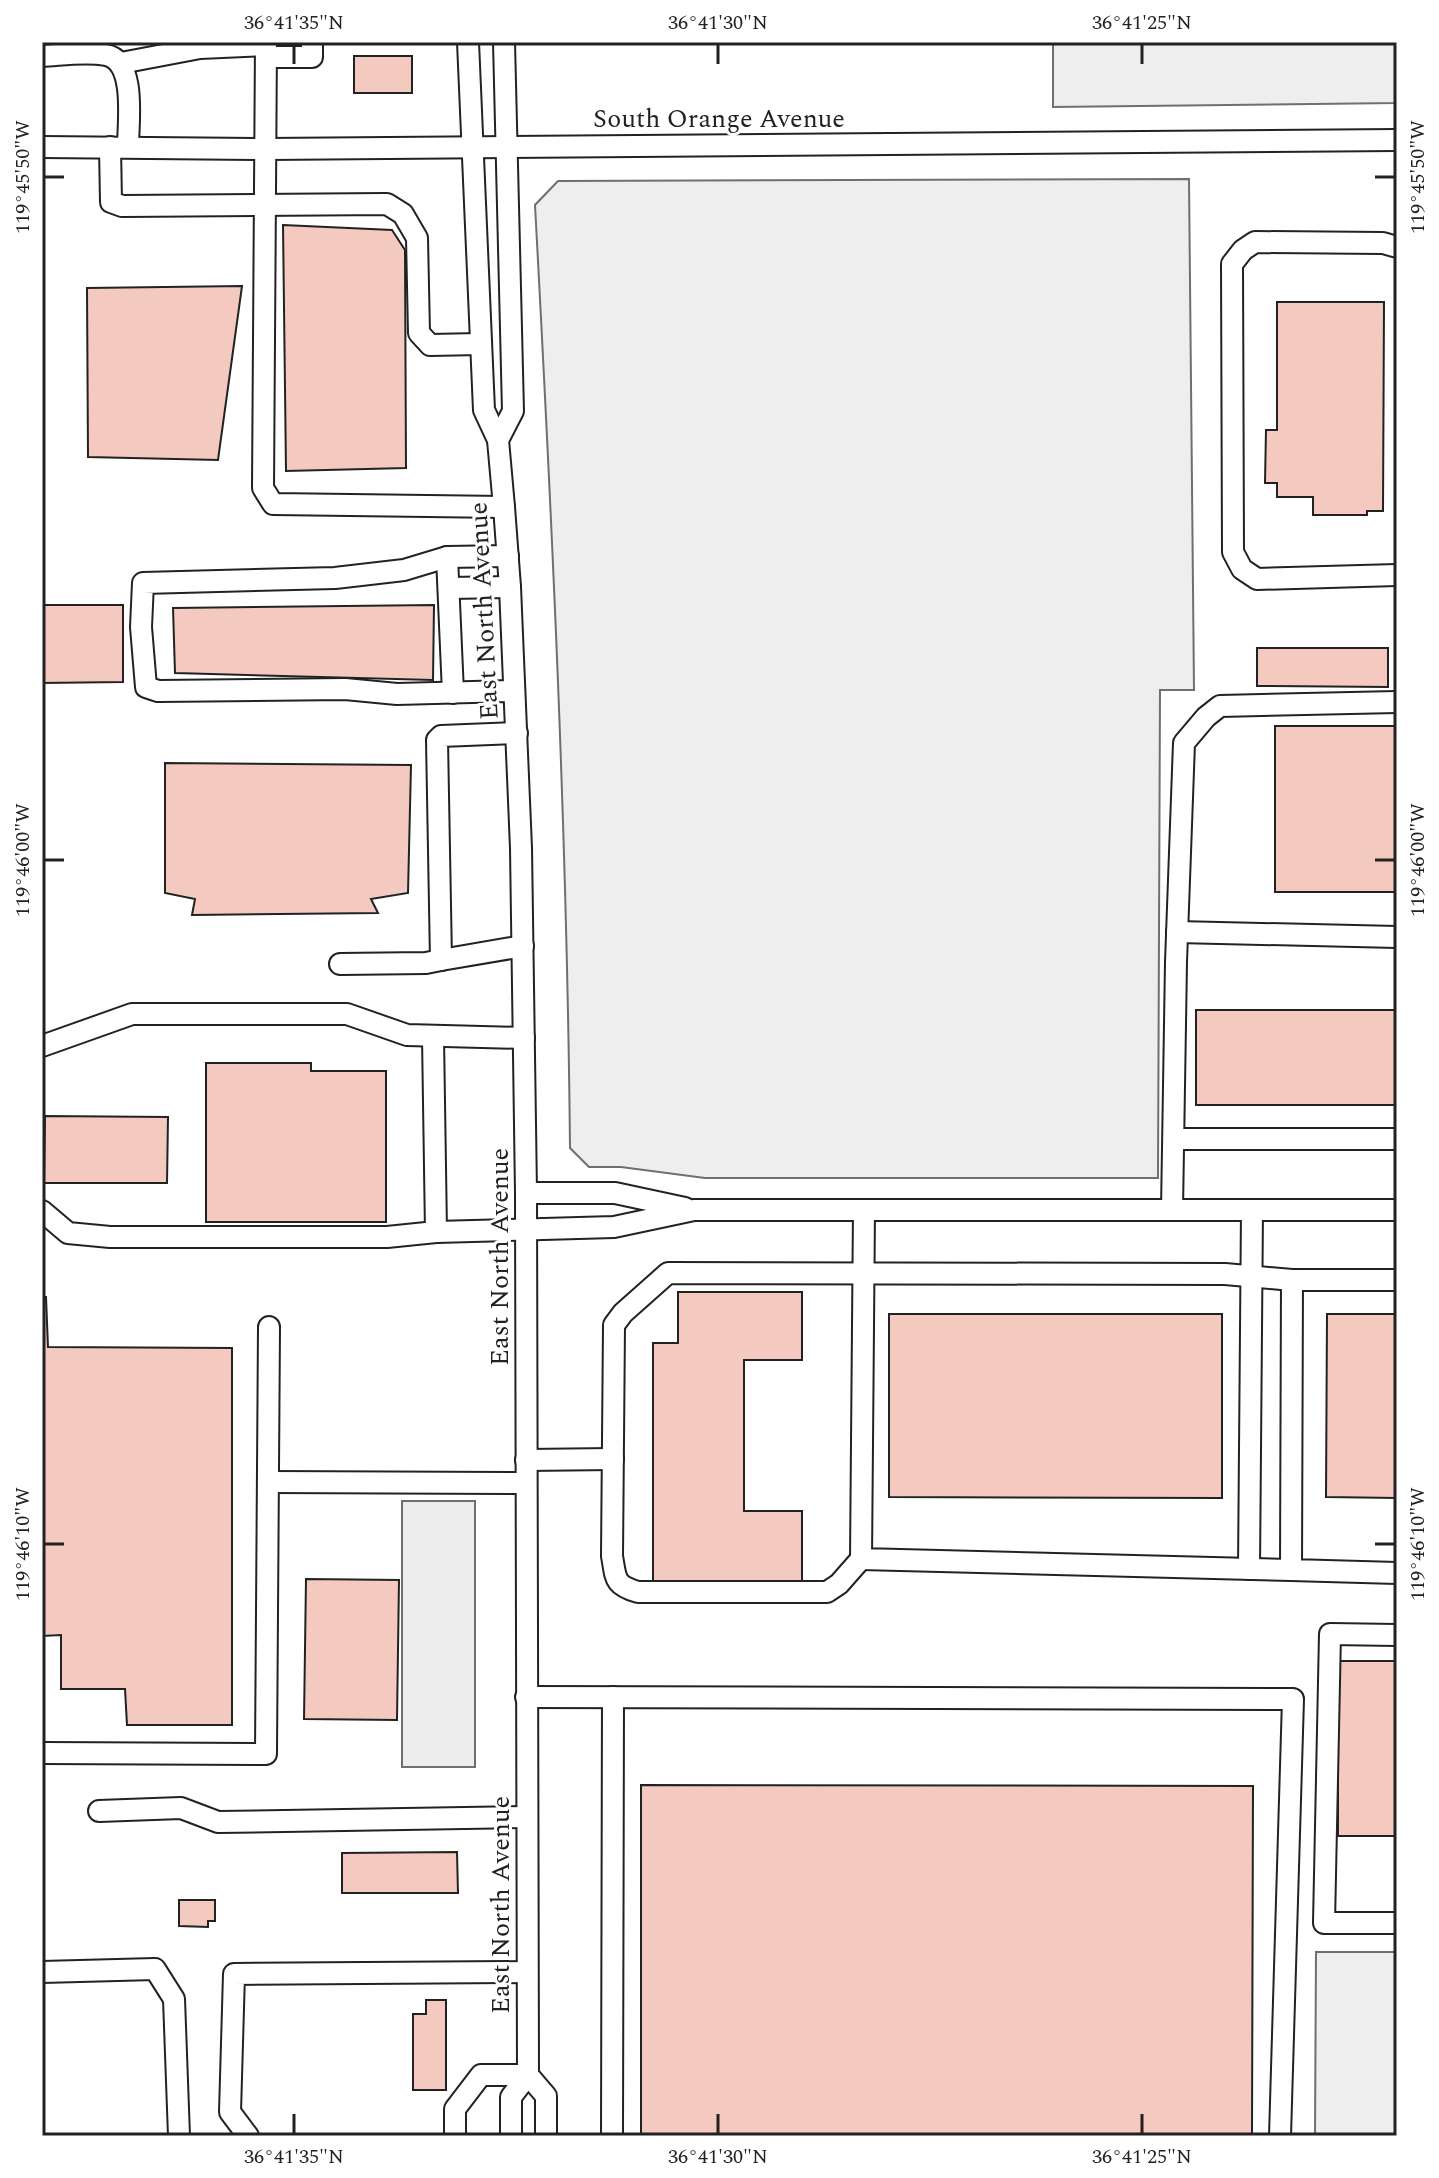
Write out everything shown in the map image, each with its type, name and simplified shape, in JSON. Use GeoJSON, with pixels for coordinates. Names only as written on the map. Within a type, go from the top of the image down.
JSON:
{"type":"FeatureCollection","features":[{"type":"Feature","properties":{"kind":"street"},"geometry":{"type":"LineString","coordinates":[[121,63],[200,48],[266,48],[312,57],[312,42]]}},
{"type":"Feature","properties":{"kind":"street","name":"East North Avenue"},"geometry":{"type":"LineString","coordinates":[[468,42],[470,147],[484,410],[498,440],[510,587],[523,946],[528,2075],[511,2097],[511,2136]]}},
{"type":"Feature","properties":{"kind":"street","name":"East North Avenue"},"geometry":{"type":"LineString","coordinates":[[498,440],[513,411],[504,42]]}},
{"type":"Feature","properties":{"kind":"street"},"geometry":{"type":"LineString","coordinates":[[266,48],[263,488],[273,504],[504,507]]}},
{"type":"Feature","properties":{"kind":"street"},"geometry":{"type":"LineString","coordinates":[[42,56],[108,55],[121,63],[128,82],[111,202],[122,206],[387,204],[403,214],[417,238],[419,333],[430,345],[480,344]]}},
{"type":"Feature","properties":{"kind":"street","name":"South Orange Avenue"},"geometry":{"type":"LineString","coordinates":[[42,147],[267,149],[1397,140]]}},
{"type":"Feature","properties":{"kind":"street"},"geometry":{"type":"LineString","coordinates":[[1397,247],[1383,243],[1255,242],[1243,250],[1232,264],[1233,552],[1242,569],[1257,579],[1397,575]]}},
{"type":"Feature","properties":{"kind":"street"},"geometry":{"type":"LineString","coordinates":[[508,556],[447,557],[404,570],[335,578],[143,583],[141,627],[146,687],[158,691],[345,689],[397,694],[514,691]]}},
{"type":"Feature","properties":{"kind":"street"},"geometry":{"type":"LineString","coordinates":[[447,557],[453,693]]}},
{"type":"Feature","properties":{"kind":"street"},"geometry":{"type":"LineString","coordinates":[[449,588],[510,587]]}},
{"type":"Feature","properties":{"kind":"street"},"geometry":{"type":"LineString","coordinates":[[1172,1210],[1184,743],[1220,706],[1397,702]]}},
{"type":"Feature","properties":{"kind":"street"},"geometry":{"type":"LineString","coordinates":[[441,960],[437,740],[441,736],[466,733],[517,733]]}},
{"type":"Feature","properties":{"kind":"street"},"geometry":{"type":"LineString","coordinates":[[1177,932],[1397,937]]}},
{"type":"Feature","properties":{"kind":"street"},"geometry":{"type":"LineString","coordinates":[[340,964],[426,963],[523,946]]}},
{"type":"Feature","properties":{"kind":"street"},"geometry":{"type":"LineString","coordinates":[[42,1046],[132,1014],[347,1014],[407,1035],[524,1038]]}},
{"type":"Feature","properties":{"kind":"street"},"geometry":{"type":"LineString","coordinates":[[433,1037],[436,1232]]}},
{"type":"Feature","properties":{"kind":"street"},"geometry":{"type":"LineString","coordinates":[[1174,1139],[1397,1139]]}},
{"type":"Feature","properties":{"kind":"street"},"geometry":{"type":"LineString","coordinates":[[526,1193],[615,1193],[694,1210]]}},
{"type":"Feature","properties":{"kind":"street"},"geometry":{"type":"LineString","coordinates":[[42,1211],[68,1233],[110,1237],[387,1237],[436,1232],[614,1227],[694,1210],[1397,1210]]}},
{"type":"Feature","properties":{"kind":"street"},"geometry":{"type":"LineString","coordinates":[[864,1210],[863,1273],[861,1559],[839,1584],[827,1592],[651,1593],[627,1589],[616,1581],[612,1556],[614,1325],[623,1313],[668,1273],[863,1273],[1225,1274],[1292,1280],[1397,1280]]}},
{"type":"Feature","properties":{"kind":"street"},"geometry":{"type":"LineString","coordinates":[[1249,1569],[1252,1210]]}},
{"type":"Feature","properties":{"kind":"street"},"geometry":{"type":"LineString","coordinates":[[1291,1570],[1292,1280]]}},
{"type":"Feature","properties":{"kind":"street"},"geometry":{"type":"LineString","coordinates":[[42,1753],[266,1754],[269,1327]]}},
{"type":"Feature","properties":{"kind":"street"},"geometry":{"type":"LineString","coordinates":[[526,1460],[613,1459]]}},
{"type":"Feature","properties":{"kind":"street"},"geometry":{"type":"LineString","coordinates":[[269,1482],[526,1483]]}},
{"type":"Feature","properties":{"kind":"street"},"geometry":{"type":"LineString","coordinates":[[861,1559],[1397,1573]]}},
{"type":"Feature","properties":{"kind":"street"},"geometry":{"type":"LineString","coordinates":[[1397,1635],[1330,1634],[1324,1923],[1397,1923]]}},
{"type":"Feature","properties":{"kind":"street"},"geometry":{"type":"LineString","coordinates":[[526,1697],[1293,1699],[1280,2136]]}},
{"type":"Feature","properties":{"kind":"street"},"geometry":{"type":"LineString","coordinates":[[612,2136],[613,1697]]}},
{"type":"Feature","properties":{"kind":"street"},"geometry":{"type":"LineString","coordinates":[[99,1811],[181,1808],[218,1822],[526,1817]]}},
{"type":"Feature","properties":{"kind":"street"},"geometry":{"type":"LineString","coordinates":[[42,1972],[155,1969],[174,1999],[179,2136]]}},
{"type":"Feature","properties":{"kind":"street"},"geometry":{"type":"LineString","coordinates":[[248,2136],[230,2112],[234,1974],[527,1972]]}},
{"type":"Feature","properties":{"kind":"street"},"geometry":{"type":"LineString","coordinates":[[455,2136],[455,2109],[481,2075],[528,2075]]}},
{"type":"Feature","properties":{"kind":"street","name":"East North Avenue"},"geometry":{"type":"LineString","coordinates":[[528,2075],[546,2096],[546,2136]]}},
{"type":"Feature","properties":{"kind":"shaded area"},"geometry":{"type":"Polygon","coordinates":[[[1053,42],[1397,42],[1397,103],[1053,107],[1053,42]]]}},
{"type":"Feature","properties":{"kind":"shaded area"},"geometry":{"type":"Polygon","coordinates":[[[1189,179],[1194,690],[1160,690],[1158,1178],[705,1178],[621,1167],[589,1167],[570,1148],[558,676],[535,205],[558,181],[1189,179]]]}},
{"type":"Feature","properties":{"kind":"shaded area"},"geometry":{"type":"Polygon","coordinates":[[[402,1501],[475,1501],[475,1767],[402,1767],[402,1501]]]}},
{"type":"Feature","properties":{"kind":"shaded area"},"geometry":{"type":"Polygon","coordinates":[[[1316,1952],[1397,1952],[1397,2136],[1315,2136],[1316,1952]]]}},
{"type":"Feature","properties":{"kind":"building"},"geometry":{"type":"Polygon","coordinates":[[[354,56],[412,56],[412,93],[354,93],[354,56]]]}},
{"type":"Feature","properties":{"kind":"building"},"geometry":{"type":"Polygon","coordinates":[[[283,225],[392,230],[405,250],[406,468],[286,471],[283,225]]]}},
{"type":"Feature","properties":{"kind":"building"},"geometry":{"type":"Polygon","coordinates":[[[242,286],[218,460],[88,457],[87,288],[242,286]]]}},
{"type":"Feature","properties":{"kind":"building"},"geometry":{"type":"Polygon","coordinates":[[[1277,302],[1384,302],[1383,511],[1367,511],[1367,515],[1313,515],[1313,497],[1277,497],[1277,483],[1265,483],[1266,430],[1277,430],[1277,302]]]}},
{"type":"Feature","properties":{"kind":"building"},"geometry":{"type":"Polygon","coordinates":[[[42,605],[123,605],[123,682],[42,683],[42,605]]]}},
{"type":"Feature","properties":{"kind":"building"},"geometry":{"type":"Polygon","coordinates":[[[434,605],[433,680],[175,673],[173,608],[434,605]]]}},
{"type":"Feature","properties":{"kind":"building"},"geometry":{"type":"Polygon","coordinates":[[[1257,648],[1388,648],[1388,687],[1257,686],[1257,648]]]}},
{"type":"Feature","properties":{"kind":"building"},"geometry":{"type":"Polygon","coordinates":[[[1275,726],[1397,726],[1397,892],[1275,892],[1275,726]]]}},
{"type":"Feature","properties":{"kind":"building"},"geometry":{"type":"Polygon","coordinates":[[[165,763],[411,765],[408,893],[371,899],[378,913],[192,915],[195,899],[165,893],[165,763]]]}},
{"type":"Feature","properties":{"kind":"building"},"geometry":{"type":"Polygon","coordinates":[[[1196,1010],[1397,1010],[1397,1105],[1196,1105],[1196,1010]]]}},
{"type":"Feature","properties":{"kind":"building"},"geometry":{"type":"Polygon","coordinates":[[[206,1063],[311,1063],[311,1071],[386,1071],[386,1222],[206,1222],[206,1063]]]}},
{"type":"Feature","properties":{"kind":"building"},"geometry":{"type":"Polygon","coordinates":[[[45,1116],[168,1117],[167,1183],[44,1183],[45,1116]]]}},
{"type":"Feature","properties":{"kind":"building"},"geometry":{"type":"Polygon","coordinates":[[[678,1292],[802,1292],[802,1360],[744,1360],[744,1511],[802,1511],[802,1583],[653,1583],[653,1343],[678,1343],[678,1292]]]}},
{"type":"Feature","properties":{"kind":"building"},"geometry":{"type":"Polygon","coordinates":[[[42,1297],[46,1297],[48,1347],[232,1348],[232,1725],[127,1725],[125,1689],[61,1689],[61,1635],[42,1636],[42,1297]]]}},
{"type":"Feature","properties":{"kind":"building"},"geometry":{"type":"Polygon","coordinates":[[[889,1314],[1222,1314],[1222,1498],[889,1497],[889,1314]]]}},
{"type":"Feature","properties":{"kind":"building"},"geometry":{"type":"Polygon","coordinates":[[[1327,1314],[1397,1314],[1397,1498],[1326,1497],[1327,1314]]]}},
{"type":"Feature","properties":{"kind":"building"},"geometry":{"type":"Polygon","coordinates":[[[306,1579],[399,1580],[397,1720],[304,1719],[306,1579]]]}},
{"type":"Feature","properties":{"kind":"building"},"geometry":{"type":"Polygon","coordinates":[[[1338,1661],[1397,1661],[1397,1836],[1338,1836],[1338,1661]]]}},
{"type":"Feature","properties":{"kind":"building"},"geometry":{"type":"Polygon","coordinates":[[[641,1785],[1253,1786],[1252,2136],[641,2136],[641,1785]]]}},
{"type":"Feature","properties":{"kind":"building"},"geometry":{"type":"Polygon","coordinates":[[[457,1852],[458,1893],[342,1893],[342,1853],[457,1852]]]}},
{"type":"Feature","properties":{"kind":"building"},"geometry":{"type":"Polygon","coordinates":[[[179,1900],[215,1900],[215,1921],[208,1921],[208,1927],[179,1926],[179,1900]]]}},
{"type":"Feature","properties":{"kind":"building"},"geometry":{"type":"Polygon","coordinates":[[[426,2000],[446,2000],[446,2090],[413,2090],[413,2014],[426,2014],[426,2000]]]}}]}
